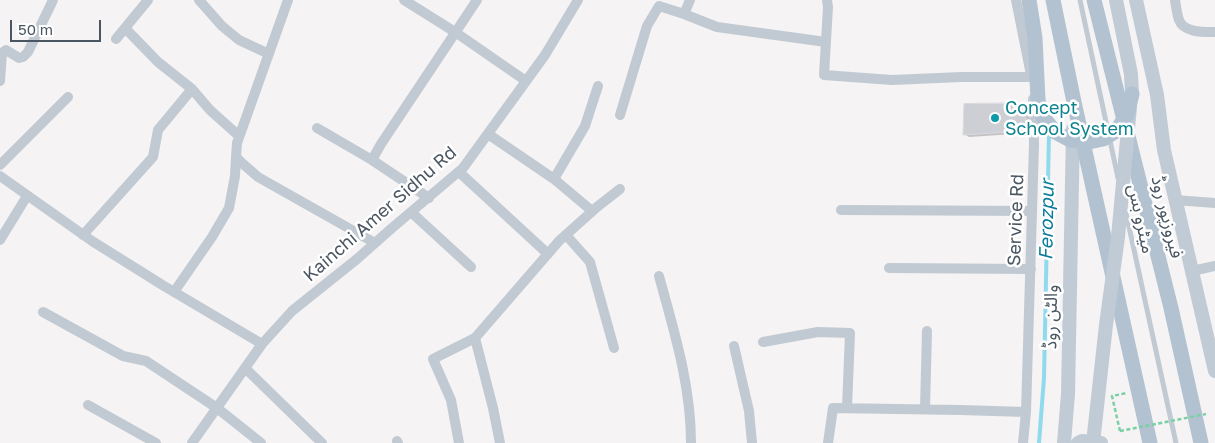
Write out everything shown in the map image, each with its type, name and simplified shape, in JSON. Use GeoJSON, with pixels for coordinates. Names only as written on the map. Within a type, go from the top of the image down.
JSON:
{"type":"FeatureCollection","features":[{"type":"Feature","properties":{"kind":"main road"},"geometry":{"type":"LineString","coordinates":[[1029,0],[1035,38],[1038,100],[1043,117],[1055,132],[1070,140],[1089,142],[1103,139],[1116,131],[1128,115],[1132,94]]}},
{"type":"Feature","properties":{"kind":"main road"},"geometry":{"type":"LineString","coordinates":[[1053,0],[1150,443]]}},
{"type":"Feature","properties":{"kind":"main road","name":"فیروزپور روڈ"},"geometry":{"type":"LineString","coordinates":[[1094,0],[1171,308],[1201,443]]}},
{"type":"Feature","properties":{"kind":"main road"},"geometry":{"type":"LineString","coordinates":[[1093,443],[1118,237],[1132,94],[1131,74],[1116,0]]}},
{"type":"Feature","properties":{"kind":"main road"},"geometry":{"type":"LineString","coordinates":[[1136,0],[1157,95],[1164,150],[1215,372]]}},
{"type":"Feature","properties":{"kind":"main road","name":"والٹن روڈ"},"geometry":{"type":"LineString","coordinates":[[1064,443],[1068,394],[1074,102]]}},
{"type":"Feature","properties":{"kind":"main road"},"geometry":{"type":"LineString","coordinates":[[1078,443],[1082,441],[1101,443]]}},
{"type":"Feature","properties":{"kind":"street"},"geometry":{"type":"LineString","coordinates":[[0,81],[2,54],[6,50],[19,58],[28,52],[53,0]]}},
{"type":"Feature","properties":{"kind":"street"},"geometry":{"type":"LineString","coordinates":[[116,39],[148,0]]}},
{"type":"Feature","properties":{"kind":"street"},"geometry":{"type":"LineString","coordinates":[[199,0],[222,26],[239,40],[269,54]]}},
{"type":"Feature","properties":{"kind":"street"},"geometry":{"type":"LineString","coordinates":[[174,292],[212,237],[229,208],[235,176],[237,143],[288,0]]}},
{"type":"Feature","properties":{"kind":"street"},"geometry":{"type":"LineString","coordinates":[[404,0],[455,32],[526,81]]}},
{"type":"Feature","properties":{"kind":"street"},"geometry":{"type":"LineString","coordinates":[[372,160],[477,0]]}},
{"type":"Feature","properties":{"kind":"street"},"geometry":{"type":"LineString","coordinates":[[684,14],[690,0]]}},
{"type":"Feature","properties":{"kind":"street"},"geometry":{"type":"LineString","coordinates":[[827,0],[824,75],[892,80],[961,77],[1032,78]]}},
{"type":"Feature","properties":{"kind":"street","name":"Service Rd"},"geometry":{"type":"LineString","coordinates":[[1016,0],[1033,83],[1034,144],[1026,412],[1023,443]]}},
{"type":"Feature","properties":{"kind":"street"},"geometry":{"type":"LineString","coordinates":[[1175,0],[1180,22],[1187,28],[1199,32],[1215,32]]}},
{"type":"Feature","properties":{"kind":"street","name":"Kainchi Amer Sidhu Rd"},"geometry":{"type":"LineString","coordinates":[[192,443],[262,344],[292,311],[357,259],[463,168],[544,55],[575,1]]}},
{"type":"Feature","properties":{"kind":"street"},"geometry":{"type":"LineString","coordinates":[[620,115],[647,26],[659,6],[717,27],[826,42]]}},
{"type":"Feature","properties":{"kind":"street"},"geometry":{"type":"LineString","coordinates":[[125,28],[158,62],[192,89],[210,110],[240,136]]}},
{"type":"Feature","properties":{"kind":"street"},"geometry":{"type":"LineString","coordinates":[[554,179],[585,126],[598,86]]}},
{"type":"Feature","properties":{"kind":"street"},"geometry":{"type":"LineString","coordinates":[[83,235],[152,157],[158,130],[192,89]]}},
{"type":"Feature","properties":{"kind":"street"},"geometry":{"type":"LineString","coordinates":[[0,166],[68,97]]}},
{"type":"Feature","properties":{"kind":"street"},"geometry":{"type":"LineString","coordinates":[[317,128],[372,160],[429,198]]}},
{"type":"Feature","properties":{"kind":"street"},"geometry":{"type":"LineString","coordinates":[[488,134],[554,179],[592,211]]}},
{"type":"Feature","properties":{"kind":"street"},"geometry":{"type":"LineString","coordinates":[[236,157],[258,177],[375,243]]}},
{"type":"Feature","properties":{"kind":"street"},"geometry":{"type":"LineString","coordinates":[[459,172],[548,254]]}},
{"type":"Feature","properties":{"kind":"street"},"geometry":{"type":"LineString","coordinates":[[0,176],[83,235],[262,344]]}},
{"type":"Feature","properties":{"kind":"street"},"geometry":{"type":"LineString","coordinates":[[459,443],[451,400],[433,359],[475,338],[566,235],[620,189]]}},
{"type":"Feature","properties":{"kind":"street"},"geometry":{"type":"LineString","coordinates":[[0,240],[27,196]]}},
{"type":"Feature","properties":{"kind":"street"},"geometry":{"type":"LineString","coordinates":[[1175,200],[1215,203]]}},
{"type":"Feature","properties":{"kind":"street"},"geometry":{"type":"LineString","coordinates":[[841,210],[1032,211]]}},
{"type":"Feature","properties":{"kind":"street"},"geometry":{"type":"LineString","coordinates":[[411,212],[471,267]]}},
{"type":"Feature","properties":{"kind":"street"},"geometry":{"type":"LineString","coordinates":[[566,235],[590,262],[614,348]]}},
{"type":"Feature","properties":{"kind":"street"},"geometry":{"type":"LineString","coordinates":[[1192,272],[1215,266]]}},
{"type":"Feature","properties":{"kind":"street"},"geometry":{"type":"LineString","coordinates":[[889,268],[1031,269]]}},
{"type":"Feature","properties":{"kind":"street"},"geometry":{"type":"LineString","coordinates":[[659,276],[683,364],[689,402],[691,443]]}},
{"type":"Feature","properties":{"kind":"street"},"geometry":{"type":"LineString","coordinates":[[43,312],[123,356],[146,361],[217,408],[261,443]]}},
{"type":"Feature","properties":{"kind":"street"},"geometry":{"type":"LineString","coordinates":[[925,409],[927,331]]}},
{"type":"Feature","properties":{"kind":"street"},"geometry":{"type":"LineString","coordinates":[[763,342],[818,332],[850,333],[847,408]]}},
{"type":"Feature","properties":{"kind":"street"},"geometry":{"type":"LineString","coordinates":[[475,338],[500,443]]}},
{"type":"Feature","properties":{"kind":"street"},"geometry":{"type":"LineString","coordinates":[[734,346],[749,411],[752,443]]}},
{"type":"Feature","properties":{"kind":"street"},"geometry":{"type":"LineString","coordinates":[[245,368],[322,443]]}},
{"type":"Feature","properties":{"kind":"street"},"geometry":{"type":"LineString","coordinates":[[88,405],[156,443]]}},
{"type":"Feature","properties":{"kind":"street"},"geometry":{"type":"LineString","coordinates":[[828,443],[833,408],[1026,412]]}},
{"type":"Feature","properties":{"kind":"lane","name":"میٹرو بس"},"geometry":{"type":"LineString","coordinates":[[1080,0],[1176,443]]}},
{"type":"Feature","properties":{"kind":"path"},"geometry":{"type":"LineString","coordinates":[[1112,396],[1120,431],[1206,414]]}},
{"type":"Feature","properties":{"kind":"building","name":"Concept School System"},"geometry":{"type":"Polygon","coordinates":[[[1026,103],[1025,131],[963,135],[964,104],[1026,103]]]}},
{"type":"Feature","properties":{"kind":"waterway","name":"Ferozpur"},"geometry":{"type":"LineString","coordinates":[[1039,443],[1044,378],[1049,133]]}},
{"type":"Feature","properties":{"kind":"place","name":"Concept School System"},"geometry":{"type":"Point","coordinates":[995,118]}}]}
